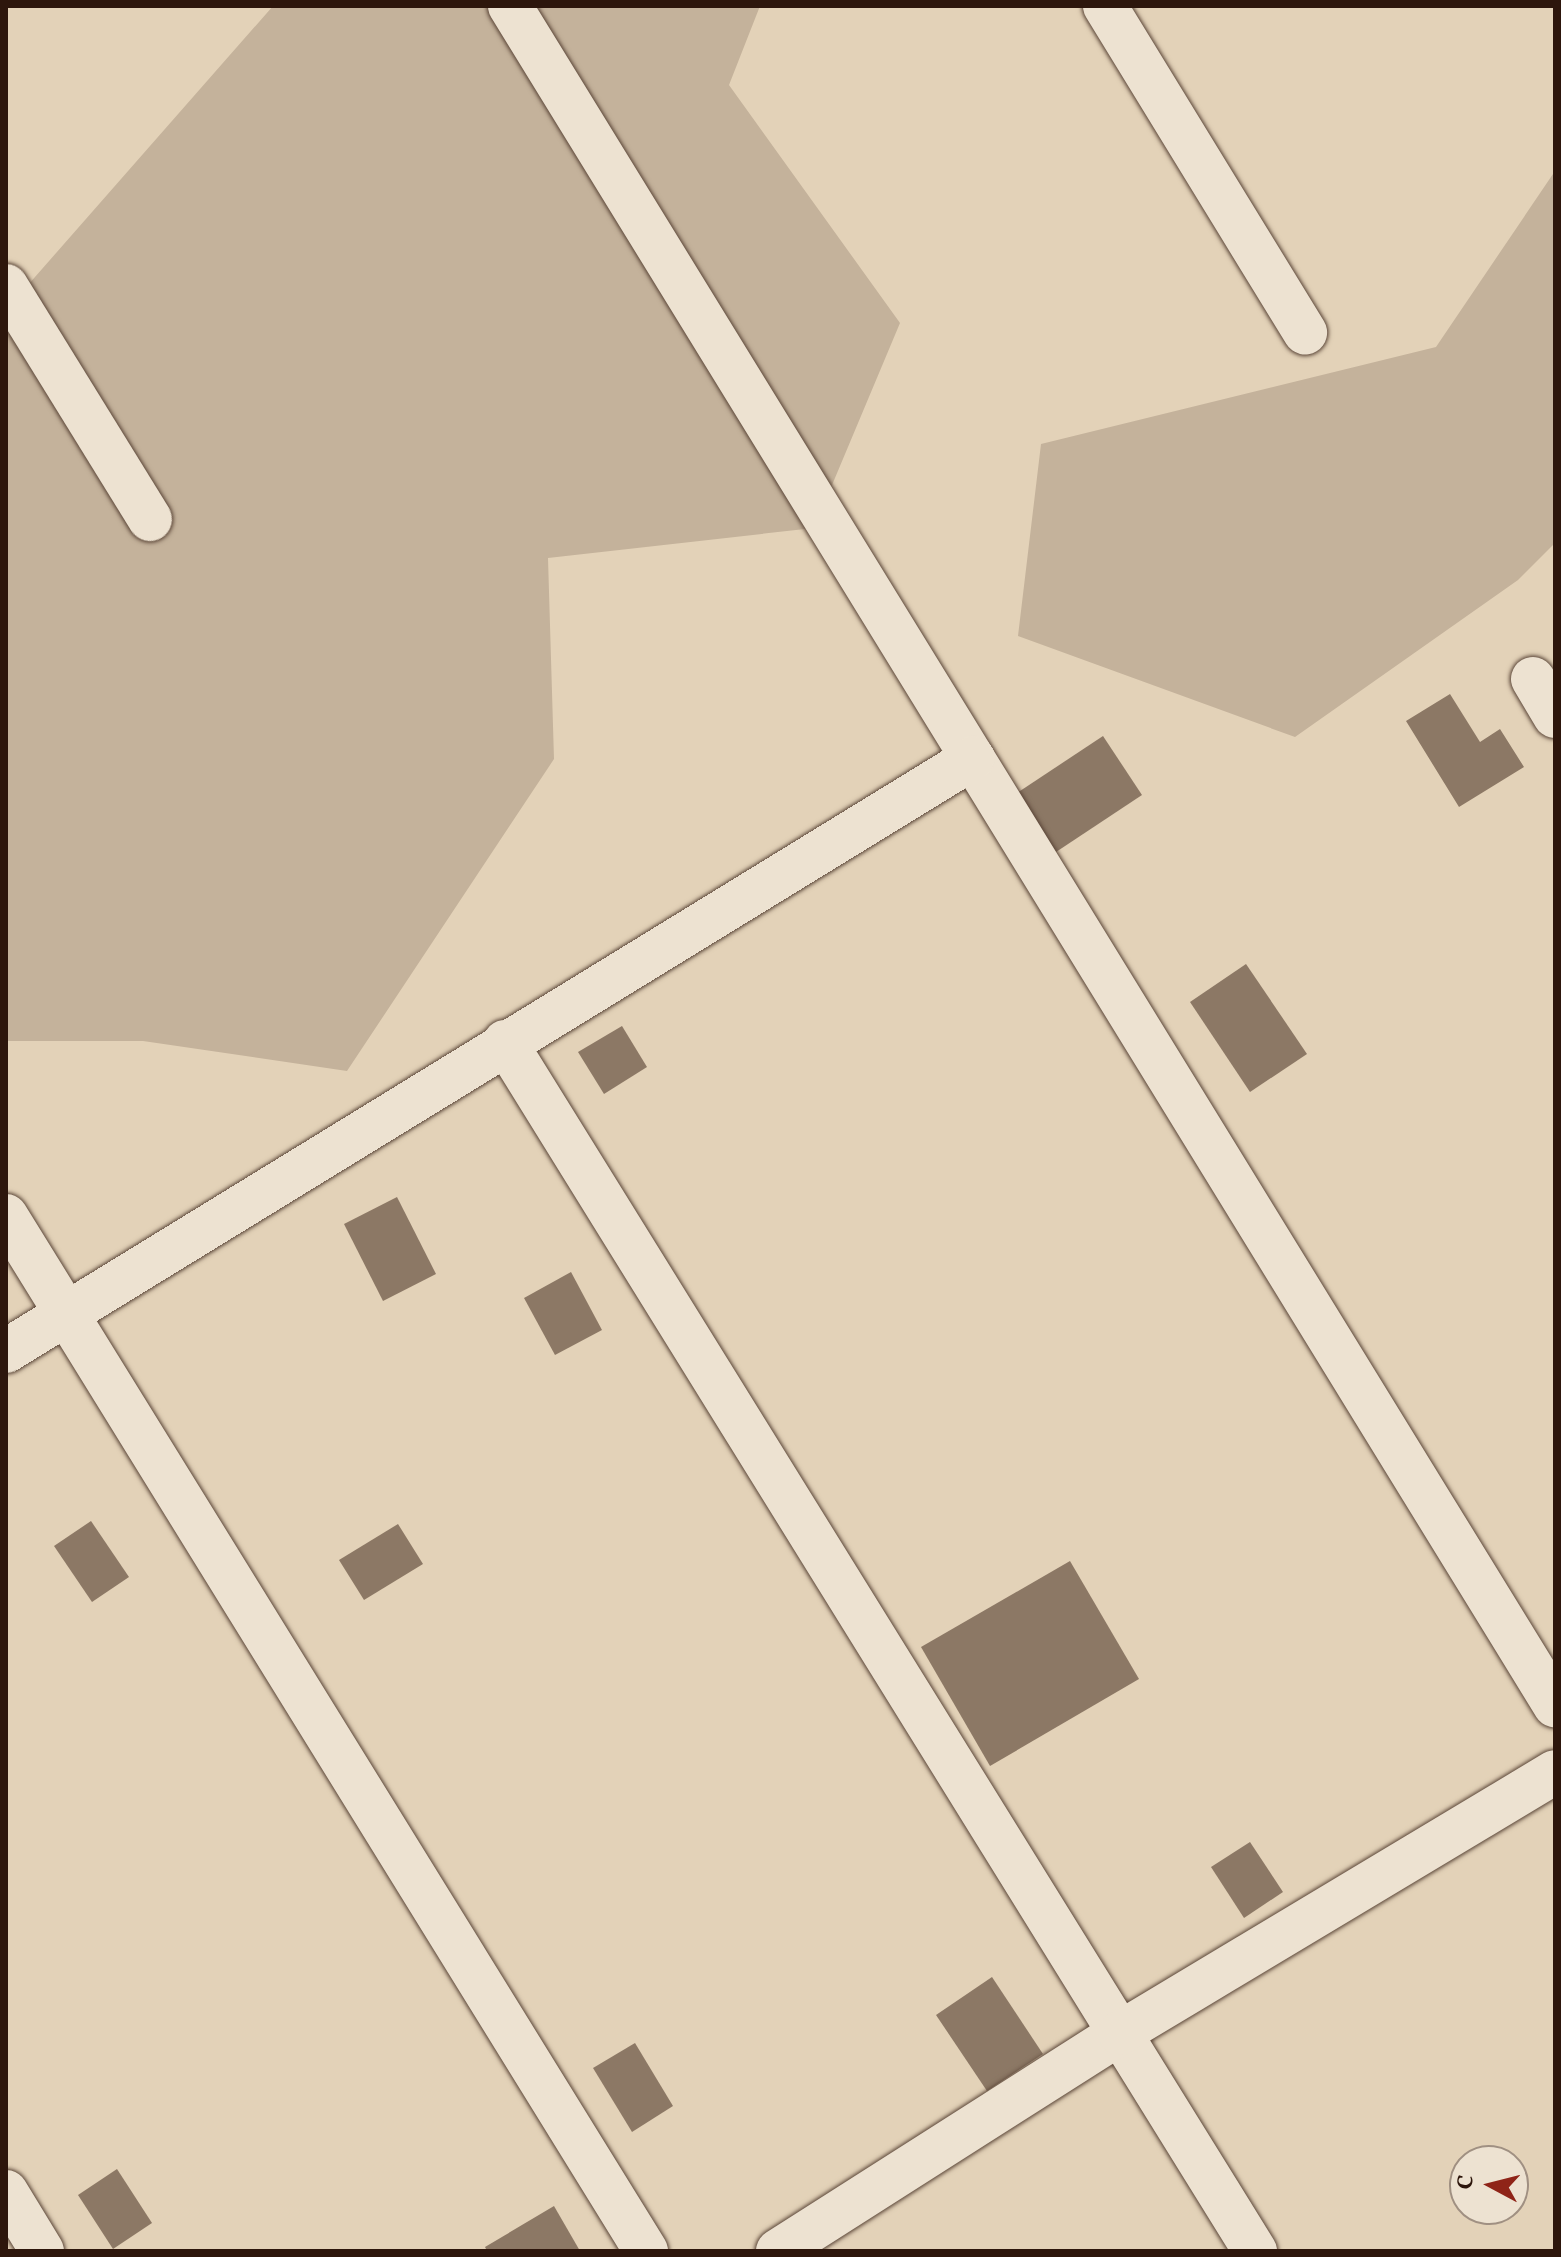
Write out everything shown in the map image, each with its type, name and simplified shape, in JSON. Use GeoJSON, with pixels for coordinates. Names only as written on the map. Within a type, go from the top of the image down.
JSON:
{"type":"FeatureCollection","features":[{"type":"Feature","properties":{"kind":"lane"},"geometry":{"type":"LineString","coordinates":[[510,6],[1555,1705]]}},
{"type":"Feature","properties":{"kind":"lane"},"geometry":{"type":"LineString","coordinates":[[1105,6],[1305,333]]}},
{"type":"Feature","properties":{"kind":"lane"},"geometry":{"type":"LineString","coordinates":[[6,286],[150,519]]}},
{"type":"Feature","properties":{"kind":"lane"},"geometry":{"type":"LineString","coordinates":[[1533,679],[1555,716]]}},
{"type":"Feature","properties":{"kind":"lane"},"geometry":{"type":"LineString","coordinates":[[6,1351],[505,1042],[973,758]]}},
{"type":"Feature","properties":{"kind":"lane"},"geometry":{"type":"LineString","coordinates":[[505,1042],[1255,2251]]}},
{"type":"Feature","properties":{"kind":"lane"},"geometry":{"type":"LineString","coordinates":[[6,1216],[646,2251]]}},
{"type":"Feature","properties":{"kind":"lane"},"geometry":{"type":"LineString","coordinates":[[778,2251],[1120,2033],[1555,1772]]}},
{"type":"Feature","properties":{"kind":"lane"},"geometry":{"type":"LineString","coordinates":[[6,2192],[42,2251]]}},
{"type":"Feature","properties":{"kind":"shaded area"},"geometry":{"type":"Polygon","coordinates":[[[273,6],[760,6],[729,85],[900,323],[814,528],[548,558],[554,759],[347,1071],[143,1041],[6,1041],[6,310],[273,6]]]}},
{"type":"Feature","properties":{"kind":"shaded area"},"geometry":{"type":"Polygon","coordinates":[[[1555,171],[1555,543],[1518,580],[1295,737],[1018,636],[1041,444],[1436,347],[1555,171]]]}},
{"type":"Feature","properties":{"kind":"building"},"geometry":{"type":"Polygon","coordinates":[[[1450,694],[1480,742],[1500,729],[1524,767],[1459,807],[1406,721],[1450,694]]]}},
{"type":"Feature","properties":{"kind":"building"},"geometry":{"type":"Polygon","coordinates":[[[1103,736],[1142,795],[1056,852],[1017,793],[1103,736]]]}},
{"type":"Feature","properties":{"kind":"building"},"geometry":{"type":"Polygon","coordinates":[[[1246,964],[1307,1054],[1250,1092],[1190,1002],[1246,964]]]}},
{"type":"Feature","properties":{"kind":"building"},"geometry":{"type":"Polygon","coordinates":[[[622,1026],[647,1067],[604,1094],[578,1052],[622,1026]]]}},
{"type":"Feature","properties":{"kind":"building"},"geometry":{"type":"Polygon","coordinates":[[[397,1197],[436,1274],[383,1301],[344,1224],[397,1197]]]}},
{"type":"Feature","properties":{"kind":"building"},"geometry":{"type":"Polygon","coordinates":[[[571,1272],[602,1330],[555,1355],[524,1298],[571,1272]]]}},
{"type":"Feature","properties":{"kind":"building"},"geometry":{"type":"Polygon","coordinates":[[[91,1521],[129,1577],[92,1602],[54,1546],[91,1521]]]}},
{"type":"Feature","properties":{"kind":"building"},"geometry":{"type":"Polygon","coordinates":[[[398,1524],[423,1564],[364,1600],[339,1560],[398,1524]]]}},
{"type":"Feature","properties":{"kind":"building"},"geometry":{"type":"Polygon","coordinates":[[[1070,1561],[1139,1679],[990,1766],[921,1647],[1070,1561]]]}},
{"type":"Feature","properties":{"kind":"building"},"geometry":{"type":"Polygon","coordinates":[[[1250,1842],[1283,1892],[1244,1918],[1211,1867],[1250,1842]]]}},
{"type":"Feature","properties":{"kind":"building"},"geometry":{"type":"Polygon","coordinates":[[[992,1977],[1043,2054],[987,2091],[936,2015],[992,1977]]]}},
{"type":"Feature","properties":{"kind":"building"},"geometry":{"type":"Polygon","coordinates":[[[635,2043],[673,2106],[632,2132],[593,2068],[635,2043]]]}},
{"type":"Feature","properties":{"kind":"building"},"geometry":{"type":"Polygon","coordinates":[[[117,2169],[152,2223],[113,2249],[78,2195],[117,2169]]]}},
{"type":"Feature","properties":{"kind":"building"},"geometry":{"type":"Polygon","coordinates":[[[554,2206],[580,2251],[487,2251],[485,2247],[554,2206]]]}}]}
